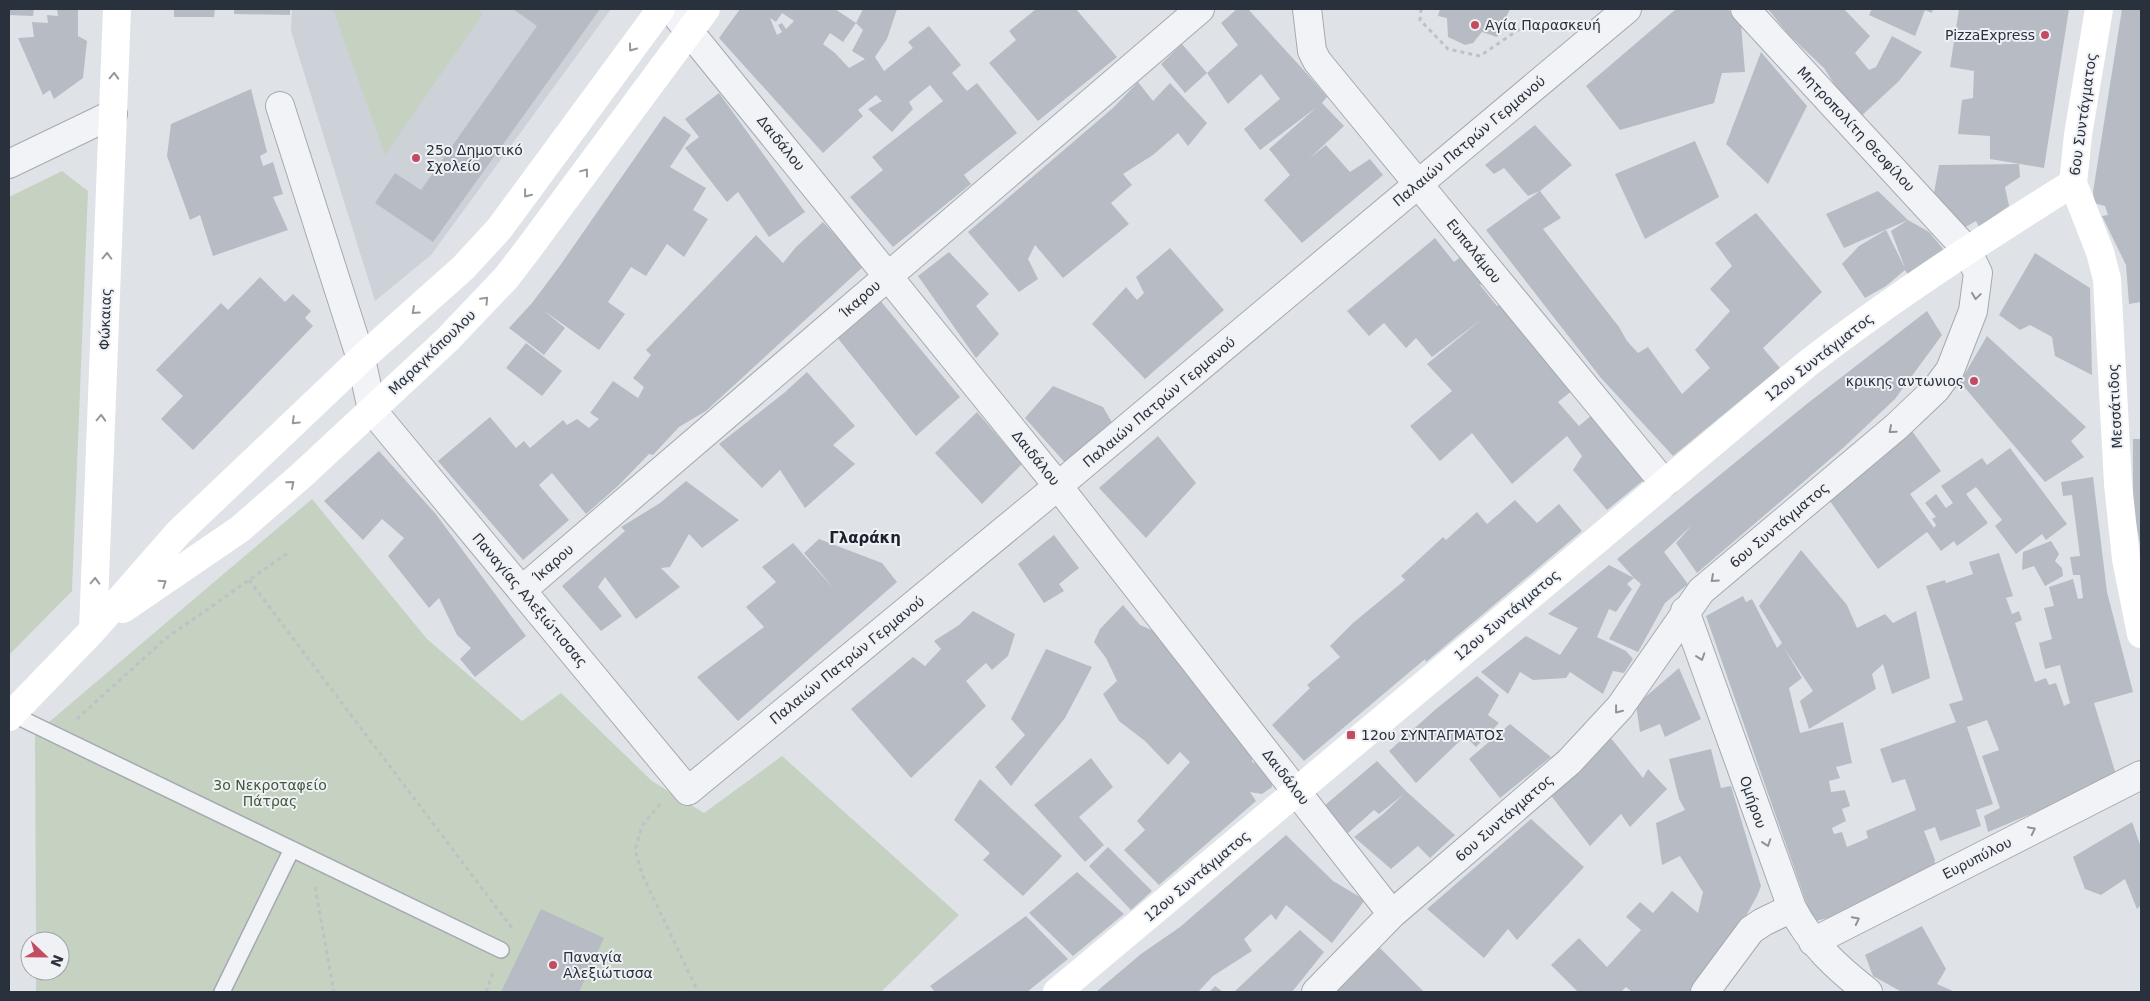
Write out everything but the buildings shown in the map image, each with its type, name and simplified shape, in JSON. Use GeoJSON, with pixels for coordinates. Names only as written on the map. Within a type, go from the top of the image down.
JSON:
{"type":"FeatureCollection","features":[{"type":"Feature","properties":{"kind":"street","name":"Φώκαιας"},"geometry":{"type":"LineString","coordinates":[[93,630],[117,9]]}},
{"type":"Feature","properties":{"kind":"street","name":"Μαραγκόπουλου"},"geometry":{"type":"LineString","coordinates":[[11,716],[93,630],[178,533],[361,359],[463,268],[499,229],[661,9]]}},
{"type":"Feature","properties":{"kind":"street","name":"Δαιδάλου"},"geometry":{"type":"LineString","coordinates":[[671,9],[1058,486],[1392,914]]}},
{"type":"Feature","properties":{"kind":"street","name":"Μαραγκόπουλου"},"geometry":{"type":"LineString","coordinates":[[93,630],[240,529],[448,339],[506,278],[706,9]]}},
{"type":"Feature","properties":{"kind":"street","name":"Ίκαρου"},"geometry":{"type":"LineString","coordinates":[[522,590],[1200,9]]}},
{"type":"Feature","properties":{"kind":"street","name":"Ευπαλάμου"},"geometry":{"type":"LineString","coordinates":[[1307,9],[1312,51],[1316,61],[1664,483]]}},
{"type":"Feature","properties":{"kind":"street","name":"Παλαιών Πατρών Γερμανού"},"geometry":{"type":"LineString","coordinates":[[684,786],[1058,486],[1627,9]]}},
{"type":"Feature","properties":{"kind":"street","name":"Μητροπολίτη Θεοφίλου"},"geometry":{"type":"LineString","coordinates":[[1745,9],[1967,250]]}},
{"type":"Feature","properties":{"kind":"street","name":"6ου Συντάγματος"},"geometry":{"type":"LineString","coordinates":[[1316,992],[1392,914],[1569,762],[1620,707],[1685,611],[1701,591],[1896,427],[1943,381],[1960,348],[1974,311],[1978,273],[1967,250],[2073,183],[2078,135],[2099,9]]}},
{"type":"Feature","properties":{"kind":"street"},"geometry":{"type":"LineString","coordinates":[[280,106],[361,359],[372,410]]}},
{"type":"Feature","properties":{"kind":"street"},"geometry":{"type":"LineString","coordinates":[[9,164],[113,114]]}},
{"type":"Feature","properties":{"kind":"street","name":"Μεσσάτιδος"},"geometry":{"type":"LineString","coordinates":[[2073,183],[2100,252],[2107,279],[2118,484],[2126,559],[2141,634]]}},
{"type":"Feature","properties":{"kind":"street","name":"12ου Συντάγματος"},"geometry":{"type":"LineString","coordinates":[[1057,992],[1298,792],[1664,483],[1851,330],[1967,250]]}},
{"type":"Feature","properties":{"kind":"street","name":"Παναγίας Αλεξιώτισσας"},"geometry":{"type":"LineString","coordinates":[[372,410],[684,786]]}},
{"type":"Feature","properties":{"kind":"street","name":"Ομήρου"},"geometry":{"type":"LineString","coordinates":[[1685,611],[1776,870],[1792,908],[1813,942],[1855,987]]}},
{"type":"Feature","properties":{"kind":"street","name":"Ευρυπύλου"},"geometry":{"type":"LineString","coordinates":[[1813,942],[2141,775]]}},
{"type":"Feature","properties":{"kind":"street"},"geometry":{"type":"LineString","coordinates":[[1705,992],[1751,930],[1762,922],[1792,908]]}},
{"type":"Feature","properties":{"kind":"lane"},"geometry":{"type":"LineString","coordinates":[[11,716],[58,736],[502,950]]}},
{"type":"Feature","properties":{"kind":"lane"},"geometry":{"type":"LineString","coordinates":[[222,992],[292,849]]}},
{"type":"Feature","properties":{"kind":"path"},"geometry":{"type":"LineString","coordinates":[[1421,9],[1420,20],[1448,49],[1480,56],[1527,24]]}},
{"type":"Feature","properties":{"kind":"path"},"geometry":{"type":"LineString","coordinates":[[58,736],[165,639],[289,552]]}},
{"type":"Feature","properties":{"kind":"path"},"geometry":{"type":"LineString","coordinates":[[249,580],[513,927],[502,950]]}},
{"type":"Feature","properties":{"kind":"path"},"geometry":{"type":"LineString","coordinates":[[684,786],[642,826],[635,850],[642,874],[698,992]]}},
{"type":"Feature","properties":{"kind":"path"},"geometry":{"type":"LineString","coordinates":[[309,857],[334,992]]}},
{"type":"Feature","properties":{"kind":"shaded area","name":"25ο Δημοτικό Σχολείο"},"geometry":{"type":"Polygon","coordinates":[[[292,9],[611,9],[431,255],[375,301],[291,31],[292,9]]]}},
{"type":"Feature","properties":{"kind":"green space"},"geometry":{"type":"Polygon","coordinates":[[[333,9],[478,9],[482,15],[385,155],[333,9]]]}},
{"type":"Feature","properties":{"kind":"green space"},"geometry":{"type":"Polygon","coordinates":[[[62,171],[88,191],[72,591],[9,655],[9,197],[62,171]]]}},
{"type":"Feature","properties":{"kind":"green space","name":"3o Νεκροταφείο Πάτρας"},"geometry":{"type":"Polygon","coordinates":[[[312,499],[427,639],[522,721],[561,693],[652,781],[704,813],[782,756],[959,915],[881,992],[36,992],[36,981],[70,981],[70,931],[36,931],[35,734],[312,499]]]}},
{"type":"Feature","properties":{"kind":"place","name":"Αγία Παρασκευή"},"geometry":{"type":"Point","coordinates":[1475,25]}},
{"type":"Feature","properties":{"kind":"place","name":"PizzaExpress"},"geometry":{"type":"Point","coordinates":[2045,35]}},
{"type":"Feature","properties":{"kind":"place","name":"25ο Δημοτικό Σχολείο"},"geometry":{"type":"Point","coordinates":[416,158]}},
{"type":"Feature","properties":{"kind":"place","name":"κρικης αντωνιος"},"geometry":{"type":"Point","coordinates":[1974,381]}},
{"type":"Feature","properties":{"kind":"place","name":"12ου ΣΥΝΤΑΓΜΑΤΟΣ"},"geometry":{"type":"Point","coordinates":[1351,735]}},
{"type":"Feature","properties":{"kind":"place","name":"Παναγία Αλεξιώτισσα"},"geometry":{"type":"Point","coordinates":[553,965]}},
{"type":"Feature","properties":{"kind":"district","name":"Γλαράκη"},"geometry":{"type":"Point","coordinates":[865,538]}}]}
